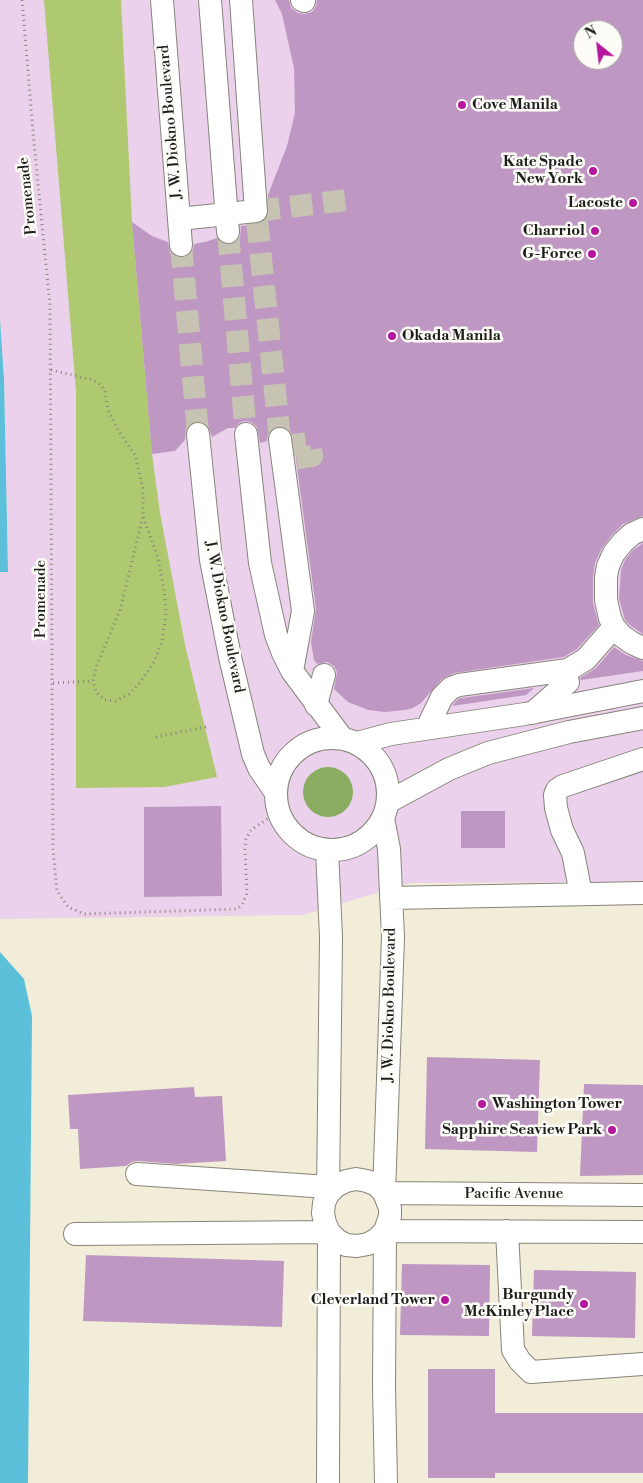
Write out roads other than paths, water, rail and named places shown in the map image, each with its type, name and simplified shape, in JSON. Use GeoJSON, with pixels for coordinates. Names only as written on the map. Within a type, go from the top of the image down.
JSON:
{"type":"FeatureCollection","features":[{"type":"Feature","properties":{"kind":"street","name":"J. W. Diokno Boulevard"},"geometry":{"type":"LineString","coordinates":[[162,0],[181,245]]}},
{"type":"Feature","properties":{"kind":"street"},"geometry":{"type":"LineString","coordinates":[[210,0],[227,223]]}},
{"type":"Feature","properties":{"kind":"street"},"geometry":{"type":"LineString","coordinates":[[179,219],[227,223],[256,212],[241,0]]}},
{"type":"Feature","properties":{"kind":"street","name":"J. W. Diokno Boulevard"},"geometry":{"type":"LineString","coordinates":[[198,434],[211,560],[230,657],[254,754],[259,768],[278,802]]}},
{"type":"Feature","properties":{"kind":"street"},"geometry":{"type":"LineString","coordinates":[[246,434],[263,576],[276,635],[283,653],[292,670],[316,705],[349,741],[369,751],[379,761],[386,774],[389,788],[385,810],[376,830],[366,839],[354,846],[341,849],[327,850],[306,844],[289,830],[278,802],[281,772],[293,754],[310,742],[321,739],[349,741],[533,713],[643,691]]}},
{"type":"Feature","properties":{"kind":"street"},"geometry":{"type":"LineString","coordinates":[[283,450],[303,611],[292,670]]}},
{"type":"Feature","properties":{"kind":"street"},"geometry":{"type":"LineString","coordinates":[[643,529],[632,534],[614,553],[608,566],[606,577],[606,600],[614,627],[627,640],[643,648]]}},
{"type":"Feature","properties":{"kind":"street"},"geometry":{"type":"LineString","coordinates":[[427,728],[442,697],[451,688],[459,685],[568,670],[586,659],[614,627]]}},
{"type":"Feature","properties":{"kind":"street"},"geometry":{"type":"LineString","coordinates":[[316,705],[324,675]]}},
{"type":"Feature","properties":{"kind":"street"},"geometry":{"type":"LineString","coordinates":[[533,713],[568,682]]}},
{"type":"Feature","properties":{"kind":"street"},"geometry":{"type":"LineString","coordinates":[[385,810],[449,769],[488,753],[568,732],[643,718]]}},
{"type":"Feature","properties":{"kind":"street"},"geometry":{"type":"LineString","coordinates":[[581,894],[573,853],[562,830],[556,808],[555,795],[557,790],[562,786],[643,759]]}},
{"type":"Feature","properties":{"kind":"street","name":"J. W. Diokno Boulevard"},"geometry":{"type":"LineString","coordinates":[[384,1193],[392,937],[389,849],[385,810]]}},
{"type":"Feature","properties":{"kind":"street"},"geometry":{"type":"LineString","coordinates":[[327,850],[331,936],[328,1190],[323,1213],[324,1223],[329,1232],[341,1242],[357,1246],[368,1244],[385,1231],[643,1232]]}},
{"type":"Feature","properties":{"kind":"street"},"geometry":{"type":"LineString","coordinates":[[391,898],[643,893]]}},
{"type":"Feature","properties":{"kind":"street"},"geometry":{"type":"LineString","coordinates":[[138,1174],[328,1190],[346,1181],[356,1179],[372,1183],[384,1193],[388,1200],[390,1216],[385,1231],[384,1387],[386,1483]]}},
{"type":"Feature","properties":{"kind":"street","name":"Pacific Avenue"},"geometry":{"type":"LineString","coordinates":[[384,1193],[643,1195]]}},
{"type":"Feature","properties":{"kind":"street"},"geometry":{"type":"LineString","coordinates":[[507,1231],[513,1350],[520,1361],[531,1372],[643,1364]]}},
{"type":"Feature","properties":{"kind":"street"},"geometry":{"type":"LineString","coordinates":[[75,1234],[329,1232]]}},
{"type":"Feature","properties":{"kind":"street"},"geometry":{"type":"LineString","coordinates":[[328,1483],[329,1232]]}},
{"type":"Feature","properties":{"kind":"water"},"geometry":{"type":"Polygon","coordinates":[[[0,319],[4,379],[8,572],[0,572],[0,319]]]}},
{"type":"Feature","properties":{"kind":"water"},"geometry":{"type":"Polygon","coordinates":[[[0,952],[24,979],[32,1016],[28,1483],[0,1483],[0,952]]]}},
{"type":"Feature","properties":{"kind":"tunnel"},"geometry":{"type":"LineString","coordinates":[[280,439],[256,211],[355,199]]}},
{"type":"Feature","properties":{"kind":"tunnel"},"geometry":{"type":"LineString","coordinates":[[228,232],[246,434]]}},
{"type":"Feature","properties":{"kind":"tunnel"},"geometry":{"type":"LineString","coordinates":[[181,245],[198,434]]}},
{"type":"Feature","properties":{"kind":"tunnel"},"geometry":{"type":"LineString","coordinates":[[284,446],[310,443],[312,456],[286,460]]}},
{"type":"Feature","properties":{"kind":"place","name":"Cove Manila"},"geometry":{"type":"Point","coordinates":[462,105]}},
{"type":"Feature","properties":{"kind":"place","name":"Kate Spade New York"},"geometry":{"type":"Point","coordinates":[593,171]}},
{"type":"Feature","properties":{"kind":"place","name":"Lacoste"},"geometry":{"type":"Point","coordinates":[633,203]}},
{"type":"Feature","properties":{"kind":"place","name":"Charriol"},"geometry":{"type":"Point","coordinates":[595,231]}},
{"type":"Feature","properties":{"kind":"place","name":"G-Force"},"geometry":{"type":"Point","coordinates":[592,254]}},
{"type":"Feature","properties":{"kind":"place","name":"Okada Manila"},"geometry":{"type":"Point","coordinates":[392,336]}},
{"type":"Feature","properties":{"kind":"place","name":"Washington Tower"},"geometry":{"type":"Point","coordinates":[482,1104]}},
{"type":"Feature","properties":{"kind":"place","name":"Sapphire Seaview Park"},"geometry":{"type":"Point","coordinates":[612,1130]}},
{"type":"Feature","properties":{"kind":"place","name":"Cleverland Tower"},"geometry":{"type":"Point","coordinates":[445,1300]}},
{"type":"Feature","properties":{"kind":"place","name":"Burgundy McKinley Place"},"geometry":{"type":"Point","coordinates":[584,1304]}}]}
